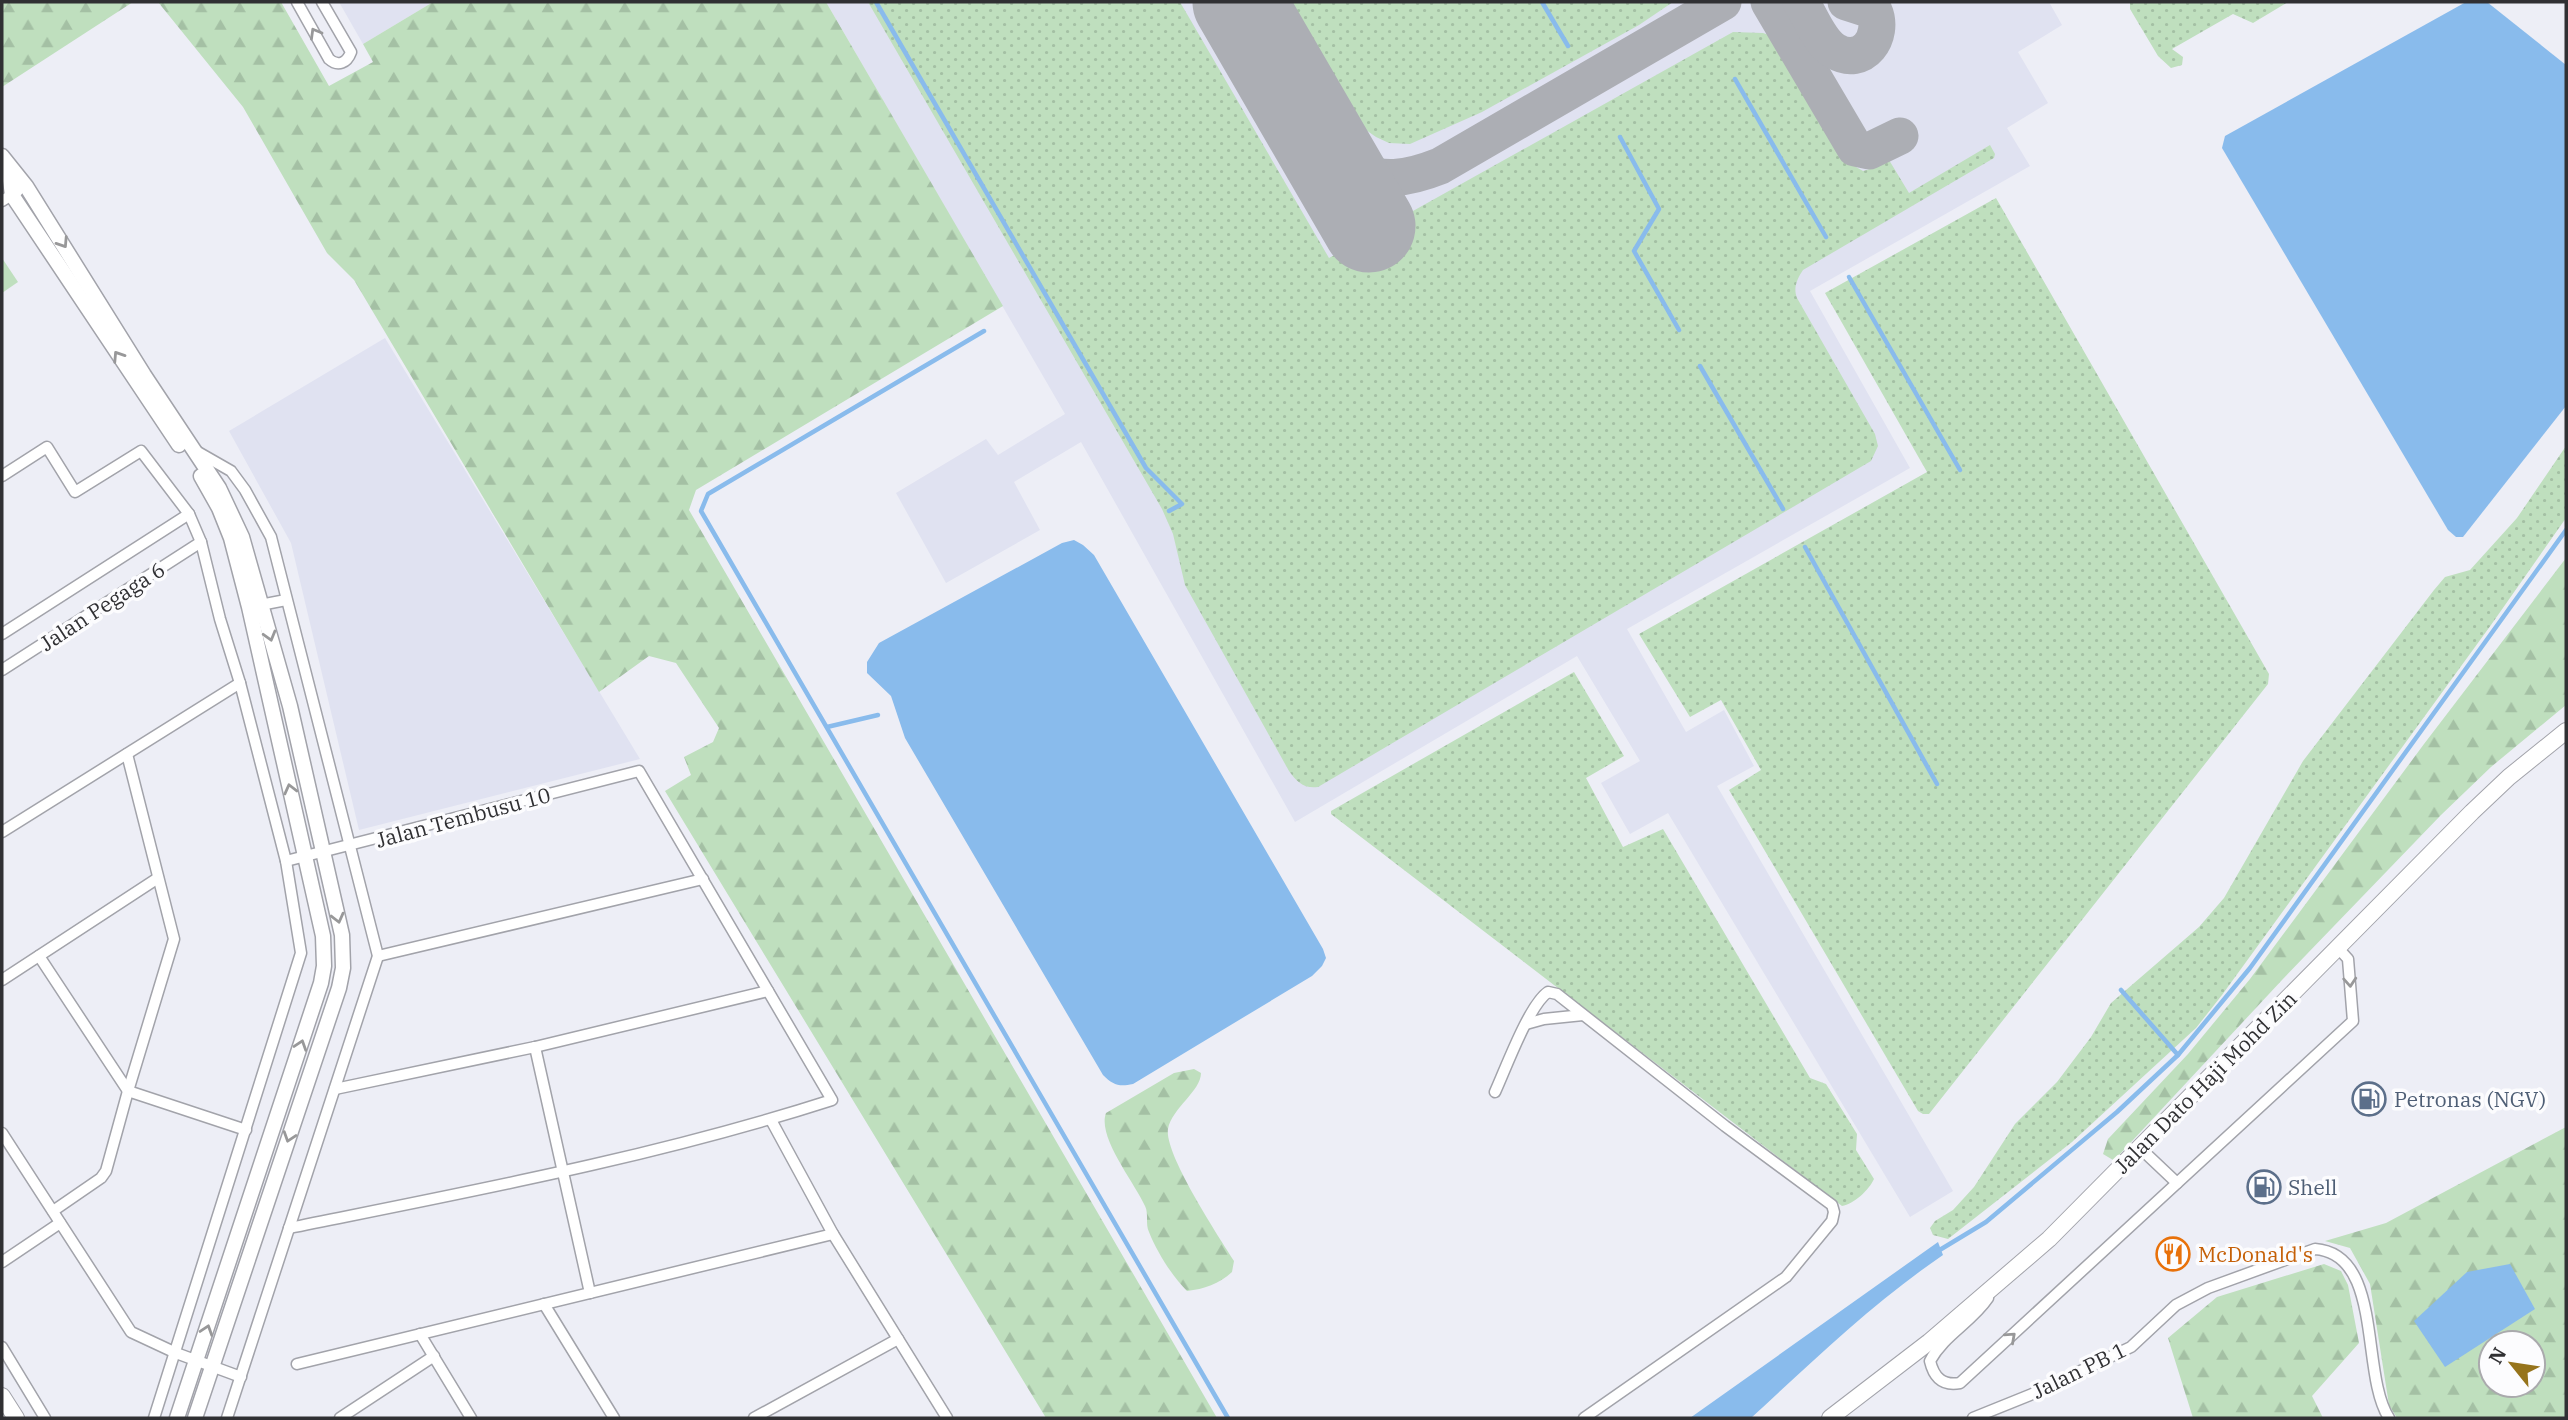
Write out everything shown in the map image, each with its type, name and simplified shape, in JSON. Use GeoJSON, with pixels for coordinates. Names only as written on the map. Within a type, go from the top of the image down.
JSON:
{"type":"FeatureCollection","features":[{"type":"Feature","properties":{"kind":"main road","name":"Jalan Dato Haji Mohd Zin"},"geometry":{"type":"LineString","coordinates":[[1830,1418],[1929,1342],[2049,1239],[2472,812],[2509,777],[2566,732]]}},
{"type":"Feature","properties":{"kind":"main road"},"geometry":{"type":"LineString","coordinates":[[2,1396],[16,1418]]}},
{"type":"Feature","properties":{"kind":"street"},"geometry":{"type":"LineString","coordinates":[[297,2],[329,59],[340,64],[348,59],[351,52],[322,2]]}},
{"type":"Feature","properties":{"kind":"street"},"geometry":{"type":"LineString","coordinates":[[5,160],[26,186],[219,488],[242,537],[325,950],[321,983],[177,1418]]}},
{"type":"Feature","properties":{"kind":"street"},"geometry":{"type":"LineString","coordinates":[[5,160],[7,198],[204,481],[219,508],[290,706],[342,935],[343,968],[339,988],[195,1418]]}},
{"type":"Feature","properties":{"kind":"street"},"geometry":{"type":"LineString","coordinates":[[7,198],[26,186]]}},
{"type":"Feature","properties":{"kind":"street"},"geometry":{"type":"LineString","coordinates":[[2,476],[47,447],[75,492],[141,451],[189,514],[201,541],[219,619],[240,683],[285,861],[300,953],[154,1418]]}},
{"type":"Feature","properties":{"kind":"street"},"geometry":{"type":"LineString","coordinates":[[192,449],[231,471],[245,490],[271,537],[378,956],[227,1418]]}},
{"type":"Feature","properties":{"kind":"street"},"geometry":{"type":"LineString","coordinates":[[2,634],[189,514]]}},
{"type":"Feature","properties":{"kind":"street","name":"Jalan Pegaga 6"},"geometry":{"type":"LineString","coordinates":[[2,670],[201,541]]}},
{"type":"Feature","properties":{"kind":"street"},"geometry":{"type":"LineString","coordinates":[[255,606],[286,600]]}},
{"type":"Feature","properties":{"kind":"street"},"geometry":{"type":"LineString","coordinates":[[2,832],[240,683]]}},
{"type":"Feature","properties":{"kind":"street"},"geometry":{"type":"LineString","coordinates":[[53,1211],[101,1178],[106,1171],[174,939],[127,754]]}},
{"type":"Feature","properties":{"kind":"street","name":"Jalan Tembusu 10"},"geometry":{"type":"LineString","coordinates":[[285,861],[349,847],[639,771],[702,879]]}},
{"type":"Feature","properties":{"kind":"street"},"geometry":{"type":"LineString","coordinates":[[2,980],[158,878]]}},
{"type":"Feature","properties":{"kind":"street"},"geometry":{"type":"LineString","coordinates":[[289,1228],[564,1172],[771,1120],[832,1100],[702,879],[378,956]]}},
{"type":"Feature","properties":{"kind":"street"},"geometry":{"type":"LineString","coordinates":[[1999,1282],[1982,1306],[1936,1349],[1930,1361],[1933,1374],[1941,1381],[1951,1385],[1960,1383],[2353,1021],[2348,960],[2338,948]]}},
{"type":"Feature","properties":{"kind":"street"},"geometry":{"type":"LineString","coordinates":[[39,956],[128,1091],[246,1130]]}},
{"type":"Feature","properties":{"kind":"street"},"geometry":{"type":"LineString","coordinates":[[335,1089],[536,1047],[768,991]]}},
{"type":"Feature","properties":{"kind":"street"},"geometry":{"type":"LineString","coordinates":[[1495,1092],[1542,996],[1548,992],[1557,994],[1832,1205],[1834,1212],[1832,1221],[1821,1237],[1786,1277],[1584,1418]]}},
{"type":"Feature","properties":{"kind":"street"},"geometry":{"type":"LineString","coordinates":[[1526,1024],[1544,1019],[1583,1015]]}},
{"type":"Feature","properties":{"kind":"street"},"geometry":{"type":"LineString","coordinates":[[536,1047],[590,1293]]}},
{"type":"Feature","properties":{"kind":"street"},"geometry":{"type":"LineString","coordinates":[[771,1120],[833,1234],[947,1418]]}},
{"type":"Feature","properties":{"kind":"street"},"geometry":{"type":"LineString","coordinates":[[2,1133],[131,1332],[176,1353],[241,1377]]}},
{"type":"Feature","properties":{"kind":"street"},"geometry":{"type":"LineString","coordinates":[[2140,1148],[2177,1183]]}},
{"type":"Feature","properties":{"kind":"street"},"geometry":{"type":"LineString","coordinates":[[2,1262],[60,1223]]}},
{"type":"Feature","properties":{"kind":"street"},"geometry":{"type":"LineString","coordinates":[[297,1364],[833,1234]]}},
{"type":"Feature","properties":{"kind":"street","name":"Jalan PB 1"},"geometry":{"type":"LineString","coordinates":[[1973,1418],[2131,1347],[2176,1305],[2208,1288],[2315,1249],[2328,1250],[2340,1256],[2349,1265],[2360,1286],[2377,1388],[2389,1418]]}},
{"type":"Feature","properties":{"kind":"street"},"geometry":{"type":"LineString","coordinates":[[544,1304],[614,1418]]}},
{"type":"Feature","properties":{"kind":"street"},"geometry":{"type":"LineString","coordinates":[[421,1334],[471,1418]]}},
{"type":"Feature","properties":{"kind":"street"},"geometry":{"type":"LineString","coordinates":[[754,1418],[898,1339]]}},
{"type":"Feature","properties":{"kind":"street"},"geometry":{"type":"LineString","coordinates":[[2,1347],[45,1418]]}},
{"type":"Feature","properties":{"kind":"street"},"geometry":{"type":"LineString","coordinates":[[341,1418],[434,1356]]}},
{"type":"Feature","properties":{"kind":"shaded area"},"geometry":{"type":"Polygon","coordinates":[[[339,2],[433,2],[363,44],[339,2]]]}},
{"type":"Feature","properties":{"kind":"shaded area"},"geometry":{"type":"Polygon","coordinates":[[[826,2],[2049,2],[2062,25],[2018,52],[2048,103],[2007,128],[2030,166],[1810,291],[1910,468],[1627,629],[1686,732],[1724,710],[1754,766],[1717,786],[1953,1191],[1910,1217],[1668,813],[1630,834],[1601,783],[1640,761],[1577,656],[1295,822],[1081,442],[1014,482],[1040,530],[946,583],[896,493],[986,439],[998,455],[1065,414],[826,2]]]}},
{"type":"Feature","properties":{"kind":"shaded area"},"geometry":{"type":"Polygon","coordinates":[[[385,338],[640,759],[359,830],[291,543],[229,431],[385,338]]]}},
{"type":"Feature","properties":{"kind":"green space"},"geometry":{"type":"Polygon","coordinates":[[[2,2],[133,2],[2,87],[2,2]]]}},
{"type":"Feature","properties":{"kind":"green space"},"geometry":{"type":"Polygon","coordinates":[[[158,2],[281,2],[329,86],[373,62],[363,44],[433,2],[826,2],[1003,306],[696,490],[689,510],[1217,1418],[1046,1418],[665,791],[691,775],[684,757],[713,742],[719,728],[676,663],[649,656],[599,692],[354,280],[327,253],[243,107],[158,2]]]}},
{"type":"Feature","properties":{"kind":"green space"},"geometry":{"type":"Polygon","coordinates":[[[868,2],[1180,2],[1329,258],[1733,32],[1763,33],[1775,37],[1832,139],[1849,163],[1863,171],[1889,160],[1909,193],[1990,145],[1995,154],[1994,158],[1803,270],[1797,280],[1797,298],[1875,434],[1878,446],[1871,461],[1318,787],[1309,787],[1298,781],[1289,771],[1185,585],[1173,534],[1162,509],[868,2]]]}},
{"type":"Feature","properties":{"kind":"green space"},"geometry":{"type":"Polygon","coordinates":[[[1291,2],[1673,2],[1639,25],[1482,112],[1410,144],[1389,143],[1366,130],[1291,2]]]}},
{"type":"Feature","properties":{"kind":"green space"},"geometry":{"type":"Polygon","coordinates":[[[2130,2],[2288,2],[2253,23],[2233,14],[2172,49],[2183,57],[2182,65],[2171,68],[2158,56],[2130,9],[2130,2]]]}},
{"type":"Feature","properties":{"kind":"green space"},"geometry":{"type":"Polygon","coordinates":[[[1996,198],[2269,674],[2268,684],[1929,1114],[1923,1114],[1918,1111],[1729,790],[1761,770],[1721,700],[1690,717],[1639,634],[1927,472],[1825,293],[1996,198]]]}},
{"type":"Feature","properties":{"kind":"green space"},"geometry":{"type":"Polygon","coordinates":[[[2,258],[18,282],[2,293],[2,258]]]}},
{"type":"Feature","properties":{"kind":"green space"},"geometry":{"type":"Polygon","coordinates":[[[2566,446],[2566,518],[2491,625],[2196,1028],[2072,1142],[1948,1239],[1933,1235],[1930,1228],[1935,1221],[1953,1210],[1974,1187],[2015,1124],[2057,1082],[2091,1037],[2111,1003],[2199,927],[2224,898],[2303,761],[2434,590],[2445,577],[2470,570],[2517,518],[2566,446]]]}},
{"type":"Feature","properties":{"kind":"green space"},"geometry":{"type":"Polygon","coordinates":[[[2566,558],[2566,705],[2491,767],[2441,815],[2120,1154],[2113,1160],[2103,1154],[2108,1139],[2188,1054],[2250,979],[2566,558]]]}},
{"type":"Feature","properties":{"kind":"green space"},"geometry":{"type":"Polygon","coordinates":[[[1574,672],[1624,756],[1586,778],[1623,847],[1663,829],[1810,1078],[1826,1084],[1857,1134],[1856,1150],[1874,1179],[1865,1192],[1851,1202],[1842,1206],[1331,814],[1331,811],[1574,672]]]}},
{"type":"Feature","properties":{"kind":"green space"},"geometry":{"type":"Polygon","coordinates":[[[1194,1069],[1201,1073],[1200,1080],[1171,1121],[1168,1129],[1169,1141],[1183,1175],[1234,1261],[1232,1272],[1222,1280],[1187,1291],[1170,1271],[1152,1240],[1145,1206],[1118,1160],[1105,1123],[1106,1113],[1174,1073],[1194,1069]]]}},
{"type":"Feature","properties":{"kind":"green space"},"geometry":{"type":"Polygon","coordinates":[[[2566,1127],[2566,1418],[2397,1418],[2389,1405],[2370,1284],[2350,1248],[2325,1241],[2386,1223],[2566,1127]]]}},
{"type":"Feature","properties":{"kind":"green space"},"geometry":{"type":"Polygon","coordinates":[[[2324,1264],[2341,1271],[2348,1285],[2359,1343],[2312,1396],[2323,1418],[2193,1418],[2168,1338],[2217,1297],[2324,1264]]]}},
{"type":"Feature","properties":{"kind":"water"},"geometry":{"type":"Polygon","coordinates":[[[2466,2],[2487,2],[2566,65],[2566,406],[2463,537],[2456,537],[2448,530],[2222,148],[2225,136],[2466,2]]]}},
{"type":"Feature","properties":{"kind":"water"},"geometry":{"type":"Polygon","coordinates":[[[1074,540],[1094,555],[1326,958],[1312,976],[1128,1085],[1117,1084],[1103,1075],[905,738],[891,696],[867,673],[867,662],[879,643],[1062,543],[1074,540]]]}},
{"type":"Feature","properties":{"kind":"water"},"geometry":{"type":"Polygon","coordinates":[[[1938,1242],[1943,1255],[1868,1312],[1751,1418],[1690,1418],[1938,1242]]]}},
{"type":"Feature","properties":{"kind":"water"},"geometry":{"type":"Polygon","coordinates":[[[2510,1264],[2535,1309],[2504,1329],[2477,1329],[2477,1346],[2445,1367],[2414,1321],[2467,1272],[2510,1264]]]}},
{"type":"Feature","properties":{"kind":"waterway"},"geometry":{"type":"LineString","coordinates":[[876,2],[1146,468],[1182,504],[1169,511]]}},
{"type":"Feature","properties":{"kind":"waterway"},"geometry":{"type":"LineString","coordinates":[[1542,2],[1568,46]]}},
{"type":"Feature","properties":{"kind":"waterway"},"geometry":{"type":"LineString","coordinates":[[1735,79],[1826,237]]}},
{"type":"Feature","properties":{"kind":"waterway"},"geometry":{"type":"LineString","coordinates":[[1620,137],[1659,209],[1634,251],[1679,330]]}},
{"type":"Feature","properties":{"kind":"waterway"},"geometry":{"type":"LineString","coordinates":[[1849,277],[1960,470]]}},
{"type":"Feature","properties":{"kind":"waterway"},"geometry":{"type":"LineString","coordinates":[[984,331],[708,494],[701,511],[1228,1418]]}},
{"type":"Feature","properties":{"kind":"waterway"},"geometry":{"type":"LineString","coordinates":[[1700,366],[1783,509]]}},
{"type":"Feature","properties":{"kind":"waterway"},"geometry":{"type":"LineString","coordinates":[[1938,1251],[1986,1222],[2117,1112],[2178,1055],[2250,968],[2566,530]]}},
{"type":"Feature","properties":{"kind":"waterway"},"geometry":{"type":"LineString","coordinates":[[1805,547],[1937,784]]}},
{"type":"Feature","properties":{"kind":"waterway"},"geometry":{"type":"LineString","coordinates":[[827,727],[878,715]]}},
{"type":"Feature","properties":{"kind":"waterway"},"geometry":{"type":"LineString","coordinates":[[2121,990],[2178,1055]]}},
{"type":"Feature","properties":{"kind":"taxiway"},"geometry":{"type":"LineString","coordinates":[[1303,112],[1332,148],[1360,170],[1376,176],[1394,178],[1415,174],[1440,166],[1723,2]]}},
{"type":"Feature","properties":{"kind":"taxiway"},"geometry":{"type":"LineString","coordinates":[[1769,2],[1855,148],[1869,151],[1900,136]]}},
{"type":"Feature","properties":{"kind":"taxiway"},"geometry":{"type":"LineString","coordinates":[[1801,2],[1829,47],[1845,55],[1854,55],[1869,47],[1874,39],[1877,21],[1874,11],[1846,2]]}},
{"type":"Feature","properties":{"kind":"runway"},"geometry":{"type":"LineString","coordinates":[[1239,2],[1369,226]]}},
{"type":"Feature","properties":{"kind":"place","name":"Petronas (NGV)"},"geometry":{"type":"Point","coordinates":[2369,1099]}},
{"type":"Feature","properties":{"kind":"place","name":"Shell"},"geometry":{"type":"Point","coordinates":[2264,1187]}},
{"type":"Feature","properties":{"kind":"place","name":"McDonald's"},"geometry":{"type":"Point","coordinates":[2173,1254]}}]}
